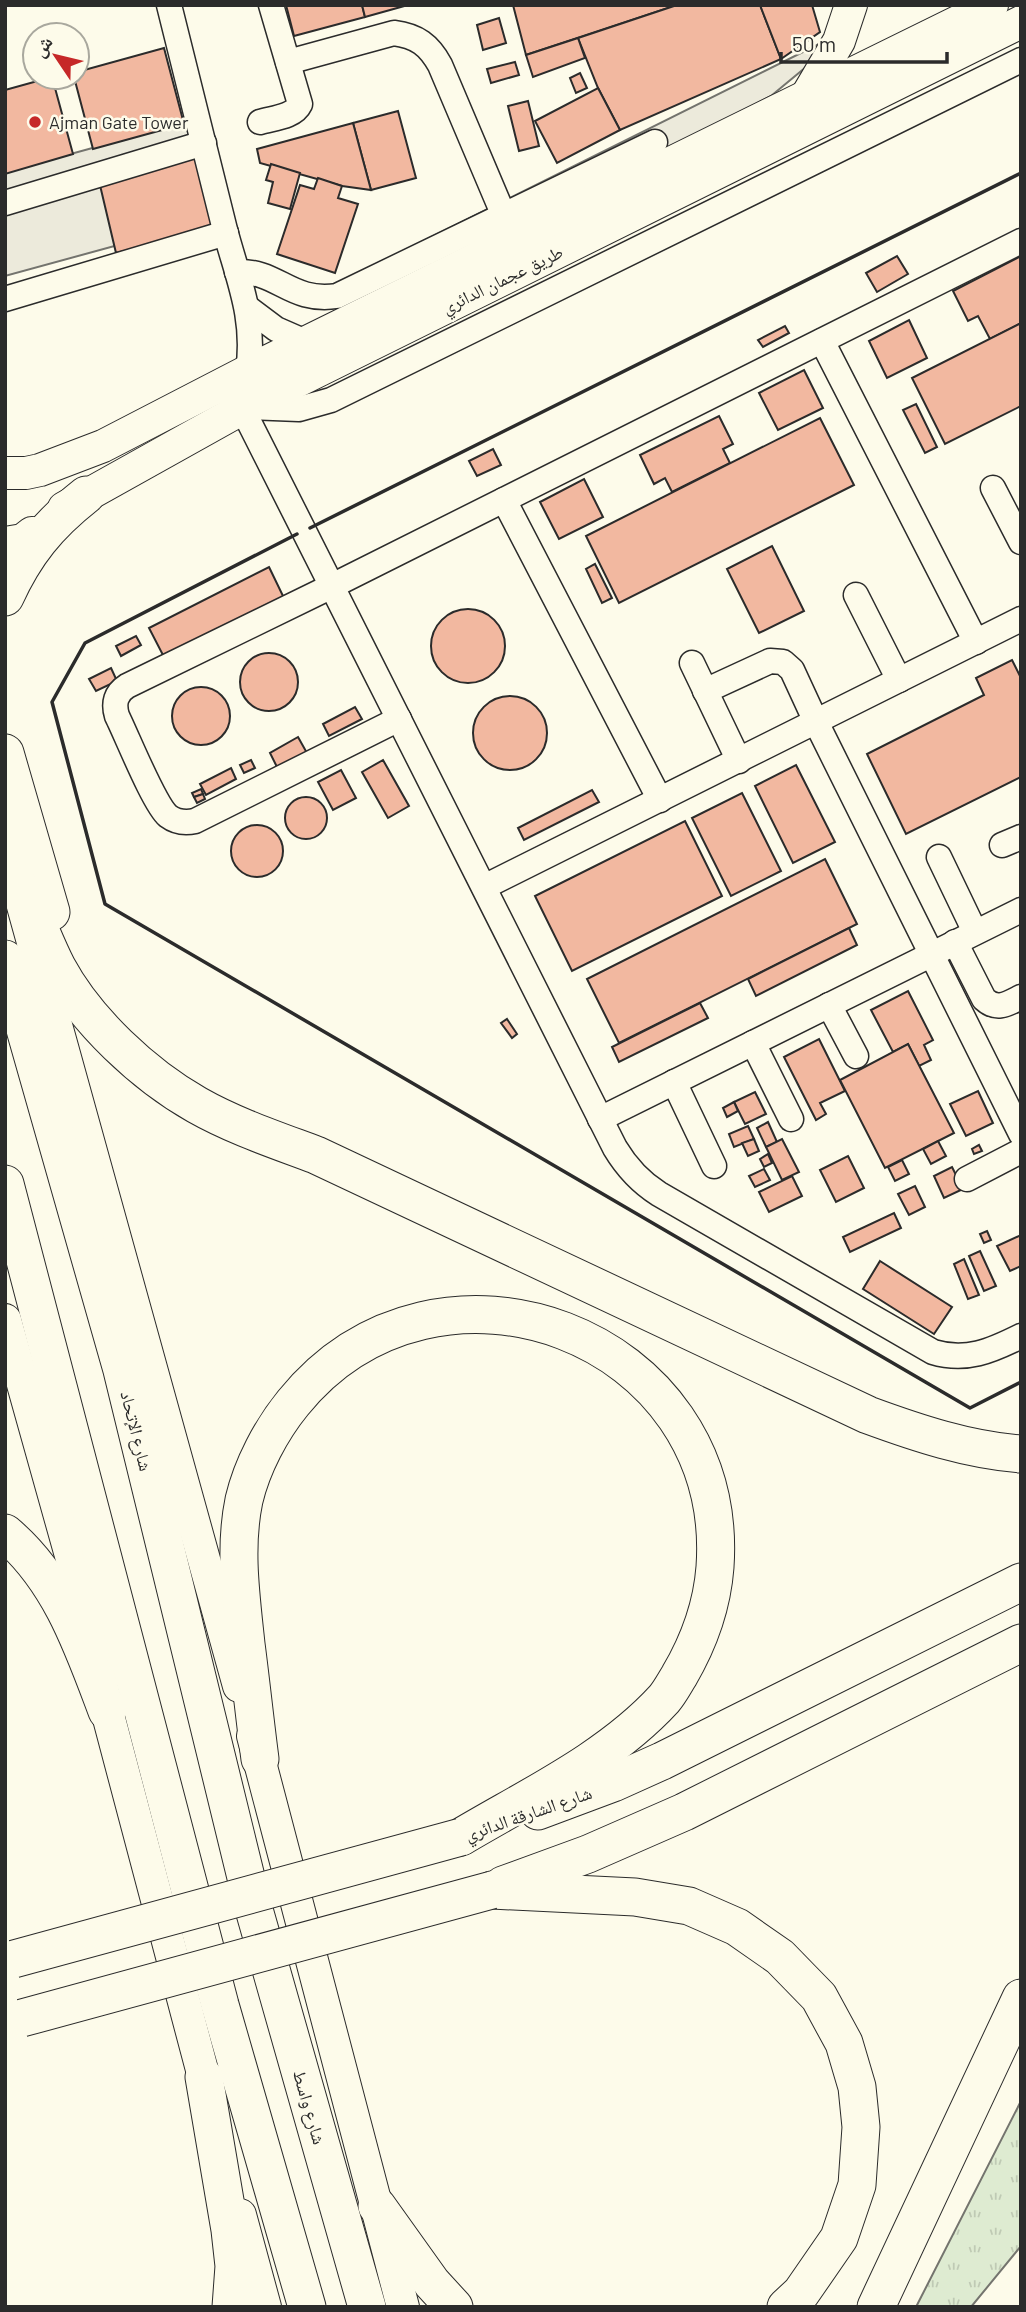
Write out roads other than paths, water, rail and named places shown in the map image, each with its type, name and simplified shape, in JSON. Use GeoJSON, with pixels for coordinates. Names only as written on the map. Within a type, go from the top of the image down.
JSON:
{"type":"FeatureCollection","features":[{"type":"Feature","properties":{"kind":"highway"},"geometry":{"type":"LineString","coordinates":[[5,597],[36,542],[59,517],[86,495]]}},
{"type":"Feature","properties":{"kind":"highway"},"geometry":{"type":"LineString","coordinates":[[5,753],[55,925],[78,969],[102,1001],[143,1044],[187,1079],[316,1155]]}},
{"type":"Feature","properties":{"kind":"highway"},"geometry":{"type":"LineString","coordinates":[[15,880],[30,905],[57,967],[84,1006],[120,1046],[166,1085],[197,1105],[316,1155],[868,1415],[961,1445],[1021,1454]]}},
{"type":"Feature","properties":{"kind":"highway","name":"شارع الإتحاد"},"geometry":{"type":"LineString","coordinates":[[5,959],[122,1370],[253,1906]]}},
{"type":"Feature","properties":{"kind":"highway"},"geometry":{"type":"LineString","coordinates":[[5,1184],[224,2018],[307,2307]]}},
{"type":"Feature","properties":{"kind":"highway"},"geometry":{"type":"LineString","coordinates":[[260,1759],[240,1588],[239,1538],[245,1497],[260,1455],[281,1418],[308,1384],[340,1357],[377,1335],[417,1321],[471,1314],[515,1317],[566,1330],[612,1353],[652,1386],[687,1432],[708,1481],[717,1537],[713,1593],[696,1647],[667,1697],[628,1734],[573,1771],[461,1837]]}},
{"type":"Feature","properties":{"kind":"highway"},"geometry":{"type":"LineString","coordinates":[[5,1533],[53,1587],[77,1632],[107,1711]]}},
{"type":"Feature","properties":{"kind":"highway","name":"شارع الشارقة الدائري"},"geometry":{"type":"LineString","coordinates":[[8,1960],[461,1837],[562,1803],[649,1766],[1021,1582]]}},
{"type":"Feature","properties":{"kind":"highway"},"geometry":{"type":"LineString","coordinates":[[11,2022],[492,1889],[588,1854],[684,1812],[1021,1643]]}},
{"type":"Feature","properties":{"kind":"highway"},"geometry":{"type":"LineString","coordinates":[[492,1889],[635,1897],[689,1906],[737,1927],[770,1949],[819,1997],[844,2043],[857,2087],[861,2127],[856,2185],[839,2238],[801,2293],[786,2307]]}},
{"type":"Feature","properties":{"kind":"highway","name":"شارع واسط"},"geometry":{"type":"LineString","coordinates":[[253,1906],[367,2307]]}},
{"type":"Feature","properties":{"kind":"highway"},"geometry":{"type":"LineString","coordinates":[[876,2307],[1021,1998]]}},
{"type":"Feature","properties":{"kind":"highway"},"geometry":{"type":"LineString","coordinates":[[204,2077],[230,2230],[234,2266],[231,2307]]}},
{"type":"Feature","properties":{"kind":"highway"},"geometry":{"type":"LineString","coordinates":[[377,2206],[432,2283],[454,2307]]}},
{"type":"Feature","properties":{"kind":"main road"},"geometry":{"type":"LineString","coordinates":[[806,97],[839,41],[851,5]]}},
{"type":"Feature","properties":{"kind":"main road","name":"طريق عجمان الدائري"},"geometry":{"type":"LineString","coordinates":[[5,473],[40,470],[103,446],[248,371],[992,5]]}},
{"type":"Feature","properties":{"kind":"main road","name":"طريق عجمان الدائري"},"geometry":{"type":"LineString","coordinates":[[5,569],[19,538],[86,495],[244,407],[1021,22]]}},
{"type":"Feature","properties":{"kind":"main road"},"geometry":{"type":"LineString","coordinates":[[5,841],[260,1759],[403,2307]]}},
{"type":"Feature","properties":{"kind":"main road"},"geometry":{"type":"LineString","coordinates":[[5,1320],[84,1602],[107,1711],[265,2307]]}},
{"type":"Feature","properties":{"kind":"street"},"geometry":{"type":"LineString","coordinates":[[169,5],[226,233],[248,309],[251,341],[248,371]]}},
{"type":"Feature","properties":{"kind":"street"},"geometry":{"type":"LineString","coordinates":[[260,122],[291,113],[297,110],[300,104],[271,5]]}},
{"type":"Feature","properties":{"kind":"street"},"geometry":{"type":"LineString","coordinates":[[288,62],[394,33],[408,34],[422,41],[433,52],[440,65],[504,216]]}},
{"type":"Feature","properties":{"kind":"street"},"geometry":{"type":"LineString","coordinates":[[1021,60],[331,400],[299,409],[244,407],[622,1159],[648,1187],[921,1347],[945,1356],[970,1356],[994,1350],[1021,1336]]}},
{"type":"Feature","properties":{"kind":"street"},"geometry":{"type":"LineString","coordinates":[[237,272],[247,271],[266,276],[302,295],[325,298],[337,296],[655,142]]}},
{"type":"Feature","properties":{"kind":"street"},"geometry":{"type":"LineString","coordinates":[[5,204],[204,144]]}},
{"type":"Feature","properties":{"kind":"street"},"geometry":{"type":"LineString","coordinates":[[5,299],[226,233]]}},
{"type":"Feature","properties":{"kind":"street"},"geometry":{"type":"LineString","coordinates":[[399,719],[195,821],[188,822],[174,819],[161,807],[117,716],[115,702],[121,690],[1021,241]]}},
{"type":"Feature","properties":{"kind":"street"},"geometry":{"type":"LineString","coordinates":[[248,309],[276,329],[308,342]]}},
{"type":"Feature","properties":{"kind":"street"},"geometry":{"type":"LineString","coordinates":[[822,341],[976,642]]}},
{"type":"Feature","properties":{"kind":"street"},"geometry":{"type":"LineString","coordinates":[[993,488],[1020,538]]}},
{"type":"Feature","properties":{"kind":"street"},"geometry":{"type":"LineString","coordinates":[[504,500],[660,800]]}},
{"type":"Feature","properties":{"kind":"street"},"geometry":{"type":"LineString","coordinates":[[856,595],[899,680]]}},
{"type":"Feature","properties":{"kind":"street"},"geometry":{"type":"LineString","coordinates":[[484,887],[1021,619]]}},
{"type":"Feature","properties":{"kind":"street"},"geometry":{"type":"LineString","coordinates":[[705,691],[770,661],[783,662],[792,670],[1021,1134]]}},
{"type":"Feature","properties":{"kind":"street"},"geometry":{"type":"LineString","coordinates":[[692,663],[739,761]]}},
{"type":"Feature","properties":{"kind":"street"},"geometry":{"type":"LineString","coordinates":[[939,857],[984,999],[990,1004],[1001,1006],[1021,997]]}},
{"type":"Feature","properties":{"kind":"street"},"geometry":{"type":"LineString","coordinates":[[600,1119],[1021,910]]}},
{"type":"Feature","properties":{"kind":"street"},"geometry":{"type":"LineString","coordinates":[[829,1005],[856,1056]]}},
{"type":"Feature","properties":{"kind":"street"},"geometry":{"type":"LineString","coordinates":[[753,1042],[791,1119]]}},
{"type":"Feature","properties":{"kind":"street"},"geometry":{"type":"LineString","coordinates":[[674,1082],[715,1166]]}},
{"type":"Feature","properties":{"kind":"street"},"geometry":{"type":"LineString","coordinates":[[967,1179],[1021,1151]]}},
{"type":"Feature","properties":{"kind":"place","name":"Ajman Gate Tower"},"geometry":{"type":"Point","coordinates":[35,122]}}]}
